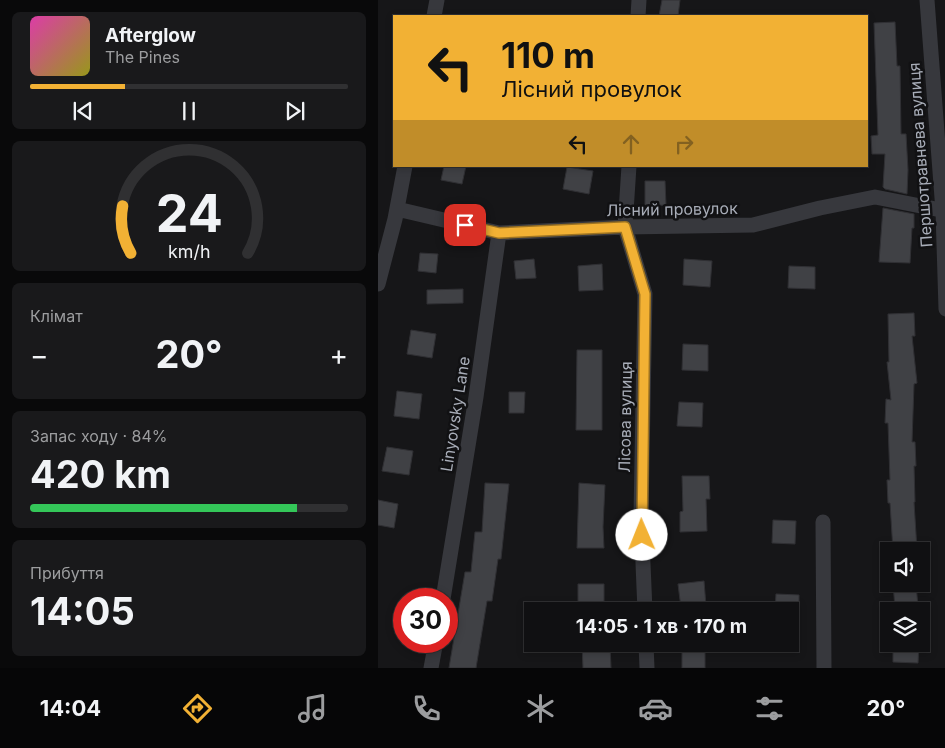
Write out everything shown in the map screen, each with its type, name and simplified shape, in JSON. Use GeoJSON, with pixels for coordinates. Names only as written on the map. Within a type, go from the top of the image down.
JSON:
{"type":"FeatureCollection","features":[{"type":"Feature","properties":{"kind":"street"},"geometry":{"type":"LineString","coordinates":[[434,15],[437,0]]}},
{"type":"Feature","properties":{"kind":"street"},"geometry":{"type":"LineString","coordinates":[[638,15],[640,0]]}},
{"type":"Feature","properties":{"kind":"street","name":"Першотравнева вулиця"},"geometry":{"type":"LineString","coordinates":[[927,0],[944,211],[946,309]]}},
{"type":"Feature","properties":{"kind":"street"},"geometry":{"type":"LineString","coordinates":[[378,284],[397,209],[405,167]]}},
{"type":"Feature","properties":{"kind":"street"},"geometry":{"type":"LineString","coordinates":[[625,227],[629,167]]}},
{"type":"Feature","properties":{"kind":"street","name":"Лісний провулок"},"geometry":{"type":"LineString","coordinates":[[397,209],[499,233],[625,227],[753,226],[820,208],[875,197],[944,211]]}},
{"type":"Feature","properties":{"kind":"street","name":"Лісова вулиця"},"geometry":{"type":"LineString","coordinates":[[625,227],[645,294],[641,516],[645,602]]}},
{"type":"Feature","properties":{"kind":"street","name":"Linyovsky Lane"},"geometry":{"type":"LineString","coordinates":[[445,588],[476,397],[499,233]]}},
{"type":"Feature","properties":{"kind":"street"},"geometry":{"type":"LineString","coordinates":[[823,522],[824,668]]}},
{"type":"Feature","properties":{"kind":"street"},"geometry":{"type":"LineString","coordinates":[[646,652],[647,668]]}},
{"type":"Feature","properties":{"kind":"street"},"geometry":{"type":"LineString","coordinates":[[431,668],[434,653]]}},
{"type":"Feature","properties":{"kind":"building"},"geometry":{"type":"Polygon","coordinates":[[[662,0],[680,0],[678,15],[659,15],[662,0]]]}},
{"type":"Feature","properties":{"kind":"building"},"geometry":{"type":"Polygon","coordinates":[[[895,22],[897,66],[900,66],[901,134],[906,134],[907,194],[883,187],[885,154],[872,154],[871,136],[878,135],[874,23],[895,22]]]}},
{"type":"Feature","properties":{"kind":"building"},"geometry":{"type":"Polygon","coordinates":[[[444,167],[466,167],[462,184],[441,180],[444,167]]]}},
{"type":"Feature","properties":{"kind":"building"},"geometry":{"type":"Polygon","coordinates":[[[567,167],[593,171],[589,194],[563,189],[567,167]]]}},
{"type":"Feature","properties":{"kind":"building"},"geometry":{"type":"Polygon","coordinates":[[[645,181],[665,181],[666,205],[645,206],[645,181]]]}},
{"type":"Feature","properties":{"kind":"building"},"geometry":{"type":"Polygon","coordinates":[[[883,208],[914,214],[910,263],[879,262],[883,208]]]}},
{"type":"Feature","properties":{"kind":"building"},"geometry":{"type":"Polygon","coordinates":[[[420,253],[438,254],[436,273],[418,271],[420,253]]]}},
{"type":"Feature","properties":{"kind":"building"},"geometry":{"type":"Polygon","coordinates":[[[534,259],[536,278],[516,279],[514,261],[534,259]]]}},
{"type":"Feature","properties":{"kind":"building"},"geometry":{"type":"Polygon","coordinates":[[[684,259],[712,261],[710,287],[683,285],[684,259]]]}},
{"type":"Feature","properties":{"kind":"building"},"geometry":{"type":"Polygon","coordinates":[[[602,264],[603,290],[579,291],[578,266],[602,264]]]}},
{"type":"Feature","properties":{"kind":"building"},"geometry":{"type":"Polygon","coordinates":[[[789,266],[815,267],[815,289],[788,288],[789,266]]]}},
{"type":"Feature","properties":{"kind":"building"},"geometry":{"type":"Polygon","coordinates":[[[463,289],[463,303],[427,304],[427,290],[463,289]]]}},
{"type":"Feature","properties":{"kind":"building"},"geometry":{"type":"Polygon","coordinates":[[[914,313],[915,336],[912,336],[917,383],[914,384],[912,442],[915,442],[914,502],[916,542],[892,542],[887,480],[890,480],[888,423],[885,423],[886,399],[891,400],[887,362],[889,362],[888,314],[914,313]]]}},
{"type":"Feature","properties":{"kind":"building"},"geometry":{"type":"Polygon","coordinates":[[[411,330],[436,334],[432,358],[407,354],[411,330]]]}},
{"type":"Feature","properties":{"kind":"building"},"geometry":{"type":"Polygon","coordinates":[[[683,344],[708,345],[708,371],[682,370],[683,344]]]}},
{"type":"Feature","properties":{"kind":"building"},"geometry":{"type":"Polygon","coordinates":[[[577,350],[602,350],[602,430],[576,430],[577,350]]]}},
{"type":"Feature","properties":{"kind":"building"},"geometry":{"type":"Polygon","coordinates":[[[397,391],[422,394],[419,419],[394,416],[397,391]]]}},
{"type":"Feature","properties":{"kind":"building"},"geometry":{"type":"Polygon","coordinates":[[[509,392],[525,392],[524,413],[509,413],[509,392]]]}},
{"type":"Feature","properties":{"kind":"building"},"geometry":{"type":"Polygon","coordinates":[[[679,402],[703,403],[702,427],[677,426],[679,402]]]}},
{"type":"Feature","properties":{"kind":"building"},"geometry":{"type":"Polygon","coordinates":[[[387,447],[413,451],[409,475],[382,471],[387,447]]]}},
{"type":"Feature","properties":{"kind":"building"},"geometry":{"type":"Polygon","coordinates":[[[682,476],[709,476],[710,499],[706,499],[707,531],[680,532],[680,512],[683,511],[682,476]]]}},
{"type":"Feature","properties":{"kind":"building"},"geometry":{"type":"Polygon","coordinates":[[[485,483],[509,484],[501,559],[498,559],[492,601],[487,601],[476,668],[449,668],[452,653],[458,653],[458,614],[465,572],[471,572],[475,532],[482,532],[485,483]]]}},
{"type":"Feature","properties":{"kind":"building"},"geometry":{"type":"Polygon","coordinates":[[[579,483],[605,485],[604,548],[577,548],[579,483]]]}},
{"type":"Feature","properties":{"kind":"building"},"geometry":{"type":"Polygon","coordinates":[[[378,500],[398,504],[394,528],[378,525],[378,500]]]}},
{"type":"Feature","properties":{"kind":"building"},"geometry":{"type":"Polygon","coordinates":[[[773,520],[796,521],[795,544],[772,543],[773,520]]]}},
{"type":"Feature","properties":{"kind":"building"},"geometry":{"type":"Polygon","coordinates":[[[704,581],[706,602],[680,602],[678,584],[704,581]]]}},
{"type":"Feature","properties":{"kind":"building"},"geometry":{"type":"Polygon","coordinates":[[[578,584],[604,584],[604,602],[578,602],[578,584]]]}},
{"type":"Feature","properties":{"kind":"building"},"geometry":{"type":"Polygon","coordinates":[[[894,592],[917,592],[918,602],[894,602],[894,592]]]}},
{"type":"Feature","properties":{"kind":"building"},"geometry":{"type":"Polygon","coordinates":[[[776,594],[799,595],[799,602],[776,602],[776,594]]]}},
{"type":"Feature","properties":{"kind":"building"},"geometry":{"type":"Polygon","coordinates":[[[582,652],[610,652],[611,668],[583,668],[582,652]]]}},
{"type":"Feature","properties":{"kind":"building"},"geometry":{"type":"Polygon","coordinates":[[[682,652],[705,652],[705,668],[682,668],[682,652]]]}},
{"type":"Feature","properties":{"kind":"building"},"geometry":{"type":"Polygon","coordinates":[[[893,652],[919,652],[918,663],[893,662],[893,652]]]}},
{"type":"Feature","properties":{"kind":"route"},"geometry":{"type":"LineString","coordinates":[[465,225],[499,233],[625,227],[645,294],[642,535]]}}]}
